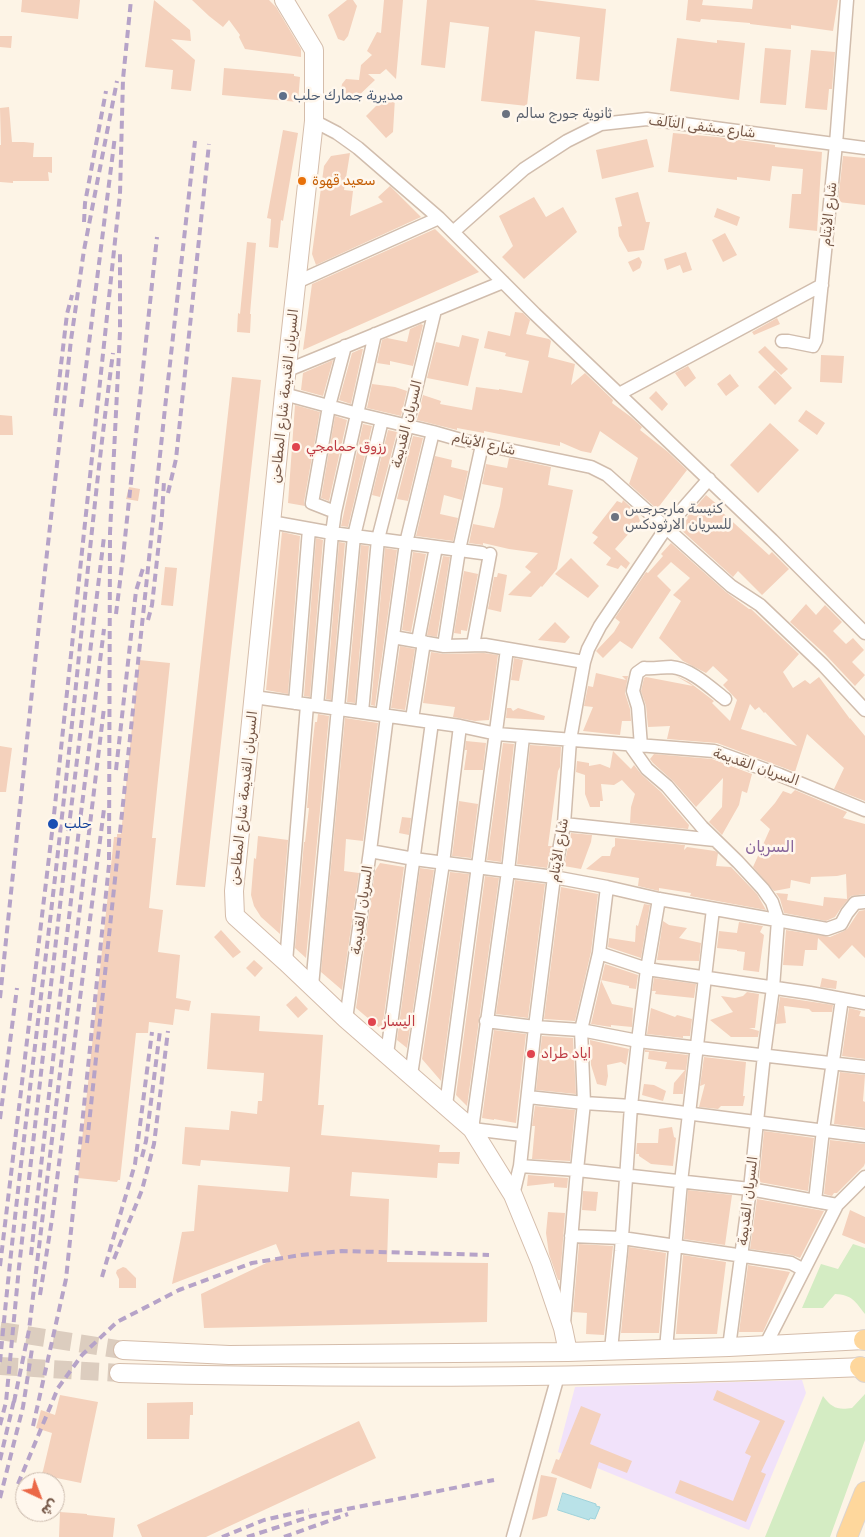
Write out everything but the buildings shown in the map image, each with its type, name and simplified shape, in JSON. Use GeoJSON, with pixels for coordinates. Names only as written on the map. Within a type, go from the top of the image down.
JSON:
{"type":"FeatureCollection","features":[{"type":"Feature","properties":{"kind":"main road"},"geometry":{"type":"LineString","coordinates":[[848,1537],[865,1492]]}},
{"type":"Feature","properties":{"kind":"street","name":"السريان القديمة شارع المطاحن"},"geometry":{"type":"LineString","coordinates":[[284,0],[314,50],[314,121],[284,394],[234,891],[235,916],[346,1019],[472,1128],[513,1195],[541,1263],[563,1328],[568,1352]]}},
{"type":"Feature","properties":{"kind":"street"},"geometry":{"type":"LineString","coordinates":[[836,144],[847,0]]}},
{"type":"Feature","properties":{"kind":"street","name":"شارع مشفى التآلف"},"geometry":{"type":"LineString","coordinates":[[453,232],[524,169],[567,141],[600,124],[647,119],[865,148]]}},
{"type":"Feature","properties":{"kind":"street"},"geometry":{"type":"LineString","coordinates":[[314,121],[337,133],[358,148],[439,218],[865,633]]}},
{"type":"Feature","properties":{"kind":"street","name":"شارع الأيتام"},"geometry":{"type":"LineString","coordinates":[[782,341],[813,346],[816,340],[836,144]]}},
{"type":"Feature","properties":{"kind":"street"},"geometry":{"type":"LineString","coordinates":[[297,282],[439,218]]}},
{"type":"Feature","properties":{"kind":"street"},"geometry":{"type":"LineString","coordinates":[[288,370],[503,282]]}},
{"type":"Feature","properties":{"kind":"street"},"geometry":{"type":"LineString","coordinates":[[619,394],[822,285]]}},
{"type":"Feature","properties":{"kind":"street","name":"السريان القديمة"},"geometry":{"type":"LineString","coordinates":[[362,712],[378,539],[408,426],[435,310]]}},
{"type":"Feature","properties":{"kind":"street"},"geometry":{"type":"LineString","coordinates":[[306,705],[335,512],[375,334]]}},
{"type":"Feature","properties":{"kind":"street"},"geometry":{"type":"LineString","coordinates":[[335,512],[312,503],[329,406],[345,346]]}},
{"type":"Feature","properties":{"kind":"street","name":"شارع الأيتام"},"geometry":{"type":"LineString","coordinates":[[284,394],[482,445],[591,467],[607,475],[731,586],[760,605],[823,665],[865,710]]}},
{"type":"Feature","properties":{"kind":"street","name":"السريان القديمة"},"geometry":{"type":"LineString","coordinates":[[339,708],[354,536],[382,420]]}},
{"type":"Feature","properties":{"kind":"street","name":"السريان القديمة"},"geometry":{"type":"LineString","coordinates":[[385,716],[393,636],[406,543],[433,432]]}},
{"type":"Feature","properties":{"kind":"street"},"geometry":{"type":"LineString","coordinates":[[444,646],[459,550],[482,445]]}},
{"type":"Feature","properties":{"kind":"street","name":"شارع الأيتام"},"geometry":{"type":"LineString","coordinates":[[513,1195],[520,1166],[522,1135],[554,877],[564,824],[570,740],[584,662],[600,626],[666,528],[708,479]]}},
{"type":"Feature","properties":{"kind":"street"},"geometry":{"type":"LineString","coordinates":[[272,522],[354,536],[486,554],[474,645]]}},
{"type":"Feature","properties":{"kind":"street"},"geometry":{"type":"LineString","coordinates":[[286,962],[306,705],[309,529]]}},
{"type":"Feature","properties":{"kind":"street"},"geometry":{"type":"LineString","coordinates":[[412,720],[421,642],[436,547]]}},
{"type":"Feature","properties":{"kind":"street"},"geometry":{"type":"LineString","coordinates":[[393,636],[444,646],[485,645],[584,662]]}},
{"type":"Feature","properties":{"kind":"street"},"geometry":{"type":"LineString","coordinates":[[446,1105],[507,649]]}},
{"type":"Feature","properties":{"kind":"street"},"geometry":{"type":"LineString","coordinates":[[636,745],[638,708],[633,691],[637,673],[644,668],[672,667],[687,671],[725,700]]}},
{"type":"Feature","properties":{"kind":"street","name":"السريان القديمة"},"geometry":{"type":"LineString","coordinates":[[254,697],[460,726],[497,734],[714,751],[780,775],[865,810]]}},
{"type":"Feature","properties":{"kind":"street"},"geometry":{"type":"LineString","coordinates":[[312,986],[339,708]]}},
{"type":"Feature","properties":{"kind":"street"},"geometry":{"type":"LineString","coordinates":[[370,851],[385,716]]}},
{"type":"Feature","properties":{"kind":"street"},"geometry":{"type":"LineString","coordinates":[[387,1054],[432,722]]}},
{"type":"Feature","properties":{"kind":"street"},"geometry":{"type":"LineString","coordinates":[[411,1075],[443,863],[460,726]]}},
{"type":"Feature","properties":{"kind":"street"},"geometry":{"type":"LineString","coordinates":[[522,1135],[472,1128],[508,871],[523,737]]}},
{"type":"Feature","properties":{"kind":"street","name":"السريان القديمة"},"geometry":{"type":"LineString","coordinates":[[636,745],[647,769],[667,786],[702,827],[763,889],[772,902],[778,920],[773,988],[758,1121],[729,1347]]}},
{"type":"Feature","properties":{"kind":"street"},"geometry":{"type":"LineString","coordinates":[[564,824],[716,840]]}},
{"type":"Feature","properties":{"kind":"street","name":"السريان القديمة"},"geometry":{"type":"LineString","coordinates":[[346,1019],[370,851],[607,886],[659,899],[827,929],[841,924],[856,902],[865,902]]}},
{"type":"Feature","properties":{"kind":"street"},"geometry":{"type":"LineString","coordinates":[[563,1328],[584,1103],[581,1030],[599,953],[607,886]]}},
{"type":"Feature","properties":{"kind":"street"},"geometry":{"type":"LineString","coordinates":[[611,1350],[622,1238],[631,1106],[647,969],[659,899]]}},
{"type":"Feature","properties":{"kind":"street"},"geometry":{"type":"LineString","coordinates":[[666,1349],[681,1182],[713,909]]}},
{"type":"Feature","properties":{"kind":"street"},"geometry":{"type":"LineString","coordinates":[[599,953],[647,969],[865,1003]]}},
{"type":"Feature","properties":{"kind":"street"},"geometry":{"type":"LineString","coordinates":[[815,1201],[842,999]]}},
{"type":"Feature","properties":{"kind":"street"},"geometry":{"type":"LineString","coordinates":[[486,1021],[581,1030],[638,1042],[865,1067]]}},
{"type":"Feature","properties":{"kind":"street"},"geometry":{"type":"LineString","coordinates":[[528,1097],[631,1106],[865,1136]]}},
{"type":"Feature","properties":{"kind":"street"},"geometry":{"type":"LineString","coordinates":[[520,1166],[577,1170],[750,1189],[837,1205]]}},
{"type":"Feature","properties":{"kind":"street"},"geometry":{"type":"LineString","coordinates":[[766,1344],[837,1205],[865,1177]]}},
{"type":"Feature","properties":{"kind":"street"},"geometry":{"type":"LineString","coordinates":[[571,1236],[622,1238],[791,1263],[804,1270]]}},
{"type":"Feature","properties":{"kind":"street"},"geometry":{"type":"LineString","coordinates":[[123,1350],[229,1355],[568,1352],[729,1347],[865,1340]]}},
{"type":"Feature","properties":{"kind":"street"},"geometry":{"type":"LineString","coordinates":[[118,1372],[235,1376],[558,1376],[863,1368]]}},
{"type":"Feature","properties":{"kind":"street"},"geometry":{"type":"LineString","coordinates":[[513,1537],[558,1376]]}},
{"type":"Feature","properties":{"kind":"shaded area"},"geometry":{"type":"Polygon","coordinates":[[[802,1380],[806,1393],[749,1530],[558,1452],[575,1387],[802,1380]]]}},
{"type":"Feature","properties":{"kind":"green space"},"geometry":{"type":"Polygon","coordinates":[[[853,1244],[865,1248],[865,1314],[853,1300],[835,1294],[823,1308],[802,1308],[821,1264],[838,1269],[853,1244]]]}},
{"type":"Feature","properties":{"kind":"green space"},"geometry":{"type":"Polygon","coordinates":[[[865,1394],[865,1440],[830,1537],[765,1537],[823,1396],[835,1407],[847,1409],[852,1408],[865,1394]]]}},
{"type":"Feature","properties":{"kind":"water"},"geometry":{"type":"Polygon","coordinates":[[[563,1493],[600,1507],[595,1519],[590,1518],[589,1520],[558,1510],[563,1493]]]}},
{"type":"Feature","properties":{"kind":"tunnel"},"geometry":{"type":"LineString","coordinates":[[0,1331],[123,1350]]}},
{"type":"Feature","properties":{"kind":"tunnel"},"geometry":{"type":"LineString","coordinates":[[0,1366],[119,1373]]}},
{"type":"Feature","properties":{"kind":"railway"},"geometry":{"type":"LineString","coordinates":[[0,1266],[53,824],[120,194],[123,79],[131,0]]}},
{"type":"Feature","properties":{"kind":"railway"},"geometry":{"type":"LineString","coordinates":[[0,998],[71,340],[84,250],[117,81]]}},
{"type":"Feature","properties":{"kind":"railway"},"geometry":{"type":"LineString","coordinates":[[84,222],[85,203],[106,91]]}},
{"type":"Feature","properties":{"kind":"railway"},"geometry":{"type":"LineString","coordinates":[[81,407],[115,136]]}},
{"type":"Feature","properties":{"kind":"railway"},"geometry":{"type":"LineString","coordinates":[[87,1143],[195,141]]}},
{"type":"Feature","properties":{"kind":"railway"},"geometry":{"type":"LineString","coordinates":[[168,493],[176,459],[209,144]]}},
{"type":"Feature","properties":{"kind":"railway"},"geometry":{"type":"LineString","coordinates":[[116,614],[157,237]]}},
{"type":"Feature","properties":{"kind":"railway"},"geometry":{"type":"LineString","coordinates":[[33,1426],[66,1279],[109,865],[110,533],[120,332],[120,252]]}},
{"type":"Feature","properties":{"kind":"railway"},"geometry":{"type":"LineString","coordinates":[[55,416],[67,314],[72,295]]}},
{"type":"Feature","properties":{"kind":"railway"},"geometry":{"type":"LineString","coordinates":[[0,1362],[21,1160],[61,825],[113,353]]}},
{"type":"Feature","properties":{"kind":"railway"},"geometry":{"type":"LineString","coordinates":[[148,620],[152,605],[164,481]]}},
{"type":"Feature","properties":{"kind":"railway"},"geometry":{"type":"LineString","coordinates":[[0,1425],[6,1402],[19,1267],[104,537]]}},
{"type":"Feature","properties":{"kind":"railway"},"geometry":{"type":"LineString","coordinates":[[116,770],[136,591],[144,565]]}},
{"type":"Feature","properties":{"kind":"railway"},"geometry":{"type":"LineString","coordinates":[[31,1255],[79,829],[104,629]]}},
{"type":"Feature","properties":{"kind":"railway"},"geometry":{"type":"LineString","coordinates":[[14,1402],[29,1330],[104,708]]}},
{"type":"Feature","properties":{"kind":"railway"},"geometry":{"type":"LineString","coordinates":[[40,1295],[52,1219],[104,809]]}},
{"type":"Feature","properties":{"kind":"railway"},"geometry":{"type":"LineString","coordinates":[[0,1119],[17,988]]}},
{"type":"Feature","properties":{"kind":"railway"},"geometry":{"type":"LineString","coordinates":[[142,1157],[146,1141],[160,1031]]}},
{"type":"Feature","properties":{"kind":"railway"},"geometry":{"type":"LineString","coordinates":[[114,1259],[142,1190],[154,1144],[168,1031]]}},
{"type":"Feature","properties":{"kind":"railway"},"geometry":{"type":"LineString","coordinates":[[102,1277],[135,1164],[152,1032]]}},
{"type":"Feature","properties":{"kind":"railway"},"geometry":{"type":"LineString","coordinates":[[23,1472],[58,1388],[82,1355],[117,1322],[179,1290],[252,1263],[301,1255],[342,1251],[489,1255]]}},
{"type":"Feature","properties":{"kind":"railway"},"geometry":{"type":"LineString","coordinates":[[0,1498],[23,1407],[32,1349]]}},
{"type":"Feature","properties":{"kind":"railway"},"geometry":{"type":"LineString","coordinates":[[0,1460],[15,1396]]}},
{"type":"Feature","properties":{"kind":"railway"},"geometry":{"type":"LineString","coordinates":[[247,1537],[312,1516],[494,1480]]}},
{"type":"Feature","properties":{"kind":"railway"},"geometry":{"type":"LineString","coordinates":[[222,1537],[264,1520],[309,1510]]}},
{"type":"Feature","properties":{"kind":"railway"},"geometry":{"type":"LineString","coordinates":[[284,1537],[348,1514]]}},
{"type":"Feature","properties":{"kind":"place","name":"مديرية جمارك حلب"},"geometry":{"type":"Point","coordinates":[283,96]}},
{"type":"Feature","properties":{"kind":"place","name":"ثانوية جورج سالم"},"geometry":{"type":"Point","coordinates":[506,114]}},
{"type":"Feature","properties":{"kind":"place","name":"سعيد قهوة"},"geometry":{"type":"Point","coordinates":[302,181]}},
{"type":"Feature","properties":{"kind":"place","name":"رزوق حمامجي"},"geometry":{"type":"Point","coordinates":[296,447]}},
{"type":"Feature","properties":{"kind":"place","name":"كنيسة مارجرجس للسريان الارثودكس"},"geometry":{"type":"Point","coordinates":[615,517]}},
{"type":"Feature","properties":{"kind":"place","name":"حلب"},"geometry":{"type":"Point","coordinates":[53,824]}},
{"type":"Feature","properties":{"kind":"place","name":"اليسار"},"geometry":{"type":"Point","coordinates":[372,1022]}},
{"type":"Feature","properties":{"kind":"place","name":"اياد طراد"},"geometry":{"type":"Point","coordinates":[531,1054]}},
{"type":"Feature","properties":{"kind":"district","name":"السريان"},"geometry":{"type":"Point","coordinates":[770,847]}}]}
